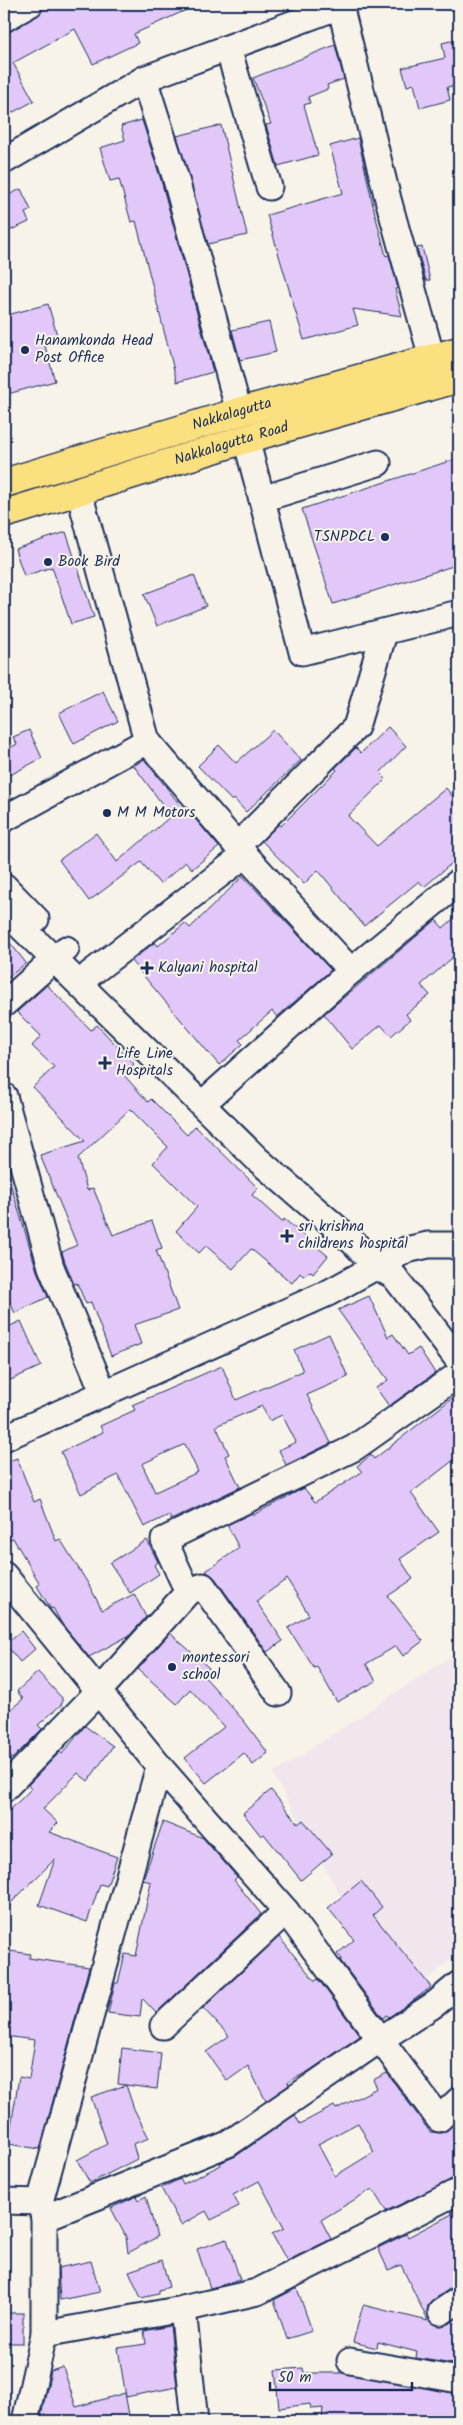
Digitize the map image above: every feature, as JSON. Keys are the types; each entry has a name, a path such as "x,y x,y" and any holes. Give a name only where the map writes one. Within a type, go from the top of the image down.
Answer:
{"main road":[{"name":"Nakkalagutta","path":"4,483 239,412 459,351"},
{"name":"Nakkalagutta Road","path":"4,514 246,439 459,378"}],"street":[{"path":"4,19 30,4"},
{"path":"4,161 144,79 343,5 388,199 432,358"},
{"path":"228,48 269,187"},
{"path":"144,79 175,176 239,412"},
{"path":"246,439 302,652 459,613"},
{"path":"262,499 378,463"},
{"path":"79,492 147,741 241,851 351,971"},
{"path":"90,974 241,851 356,727 384,633"},
{"path":"4,819 147,741"},
{"path":"211,1096 351,971 459,882"},
{"path":"4,886 60,955 257,1159 353,1242 387,1267"},
{"path":"4,910 60,955 90,974 211,1096 344,1215 387,1267 459,1361"},
{"path":"4,1004 60,955"},
{"path":"4,1096 51,1267 104,1394"},
{"path":"4,1438 387,1267 418,1247 457,1245"},
{"path":"188,1592 164,1540 354,1448 459,1374"},
{"path":"4,1575 159,1766 286,1911 438,2118 459,2100"},
{"path":"7,1777 99,1691 188,1592 203,1586 278,1693"},
{"path":"25,2421 44,2334 42,2210 159,1766"},
{"path":"163,2026 286,1911"},
{"path":"4,2201 42,2210 228,2144 435,2004 459,1984"},
{"path":"44,2334 183,2309 257,2292 459,2192"},
{"path":"183,2309 194,2421"},
{"path":"350,2361 459,2380"}],"shaded area":[{"path":"459,1651 459,1952 400,2004 273,1774"}],"building":[{"path":"50,4 199,4 134,34 138,43 93,64 75,29 13,63 34,101 4,117 4,33 37,16 44,7"},
{"path":"459,39 459,91 453,92 452,86 447,87 450,100 420,108 414,84 407,86 402,68 445,58 442,43"},
{"path":"335,45 344,79 327,85 328,89 308,97 310,103 304,105 318,155 278,166 266,125 271,124 253,78"},
{"path":"142,120 161,180 213,372 177,382 136,221 131,222 119,179 110,181 100,148 125,140 121,126"},
{"path":"221,125 247,235 208,244 177,136"},
{"path":"358,138 386,256 389,255 398,288 395,289 402,316 353,309 358,325 304,340 267,215 343,193 330,146"},
{"path":"21,189 31,210 25,213 29,222 9,231 4,218 4,197"},
{"path":"422,247 430,280 426,281 417,248"},
{"path":"48,304 59,342 45,346 55,381 4,395 4,316"},
{"path":"269,322 276,352 240,360 232,330"},
{"name":"TSNPDCL","path":"459,458 459,564 333,604 302,509"},
{"path":"66,532 94,617 71,624 52,567 24,576 15,549"},
{"path":"194,575 206,606 157,626 144,594"},
{"path":"103,691 118,721 74,744 59,713"},
{"path":"388,727 406,746 380,773 386,779 348,816 377,846 446,788 459,804 459,857 424,887 419,881 364,926 318,870 304,884 262,841 279,824 281,826 337,770 335,768 356,748 361,753"},
{"path":"29,730 42,758 10,775 4,761 4,751 17,744 13,737"},
{"path":"273,730 301,760 246,812 234,799 232,801 198,766 219,745 236,763"},
{"path":"144,759 188,815 190,813 219,847 192,869 186,862 160,884 141,862 89,901 59,860 96,833 117,862 171,816 134,766"},
{"path":"243,876 331,970 277,1017 272,1011 239,1040 243,1044 219,1065 131,961 155,942 158,946 185,923 190,928"},
{"path":"459,914 459,952 421,985 430,995 406,1014 410,1020 391,1036 381,1025 352,1049 324,1014 436,920 443,928"},
{"path":"4,935 26,963 4,981"},
{"path":"47,985 91,1030 97,1025 134,1064 123,1074 148,1102 151,1099 187,1135 195,1126 258,1188 252,1195 282,1222 284,1219 328,1256 313,1274 310,1271 303,1276 300,1273 292,1283 251,1249 233,1269 206,1246 199,1253 176,1231 197,1207 153,1163 168,1147 130,1109 78,1158 87,1190 93,1188 113,1235 152,1221 162,1248 156,1250 178,1310 134,1325 141,1344 111,1356 91,1302 86,1304 77,1283 74,1284 65,1262 62,1252 77,1245 40,1155 85,1141 33,1087 54,1067 32,1046 41,1036 17,1012"},
{"path":"4,1172 7,1172 37,1271 48,1297 15,1313 4,1290"},
{"path":"369,1296 388,1337 393,1334 408,1355 419,1348 435,1373 389,1406 376,1388 388,1380 338,1310"},
{"path":"21,1321 41,1366 4,1383 4,1329"},
{"path":"329,1334 348,1377 307,1395 331,1443 286,1465 279,1450 296,1442 282,1415 269,1421 262,1406 216,1426 229,1454 225,1456 240,1487 171,1520 169,1515 144,1527 118,1475 81,1494 61,1452 103,1432 100,1426 135,1410 132,1405 222,1366 236,1400 303,1371 294,1350","holes":["185,1444 198,1472 155,1492 142,1464"]},
{"path":"459,1393 459,1456 411,1493 439,1532 400,1559 413,1579 388,1596 423,1641 403,1656 396,1646 366,1664 376,1681 337,1702 317,1667 314,1668 288,1628 309,1615 287,1579 256,1601 283,1641 267,1652 215,1578 206,1571 239,1548 227,1525 252,1513 253,1515 304,1488 315,1502 362,1472 357,1466 371,1455 374,1459"},
{"path":"17,1458 34,1502 40,1499 56,1541 60,1539 89,1585 102,1610 134,1594 146,1617 130,1635 89,1657 62,1624 53,1608 51,1609 37,1586 40,1584 13,1538 4,1541 4,1463"},
{"path":"147,1540 158,1562 154,1565 159,1574 130,1593 110,1563"},
{"path":"21,1631 35,1649 20,1662 5,1644"},
{"path":"170,1633 209,1668 203,1675 244,1721 268,1753 253,1765 244,1753 206,1783 185,1758 224,1727 190,1689 177,1704 138,1669"},
{"path":"38,1672 62,1698 62,1704 38,1725 42,1729 12,1759 4,1749 4,1715 23,1699 17,1691"},
{"path":"85,1726 113,1746 88,1781 78,1773 43,1809 58,1823 49,1832 117,1857 107,1886 100,1884 87,1922 39,1905 55,1859 4,1910 4,1816 31,1789 28,1785 60,1752 62,1754"},
{"path":"271,1790 298,1824 303,1820 332,1854 301,1880 264,1834 261,1836 243,1813"},
{"path":"163,1822 203,1838 237,1877 234,1880 261,1914 156,2013 142,1998 140,2017 108,2013 115,1983 118,1983 125,1954 136,1956 151,1882 143,1880"},
{"path":"361,1881 382,1907 373,1915 431,1987 389,2017 387,2015 383,2018 337,1954 354,1940 328,1908"},
{"path":"279,1937 315,1981 318,1979 360,2036 309,2071 288,2082 289,2085 266,2101 248,2066 227,2081 206,2052 229,2036 203,2008"},
{"path":"4,1950 30,1954 29,1958 89,1967 40,2149 8,2144 19,2077 29,2079 35,2040 4,2036"},
{"path":"122,2048 161,2053 157,2089 118,2084"},
{"path":"387,2073 430,2132 442,2133 459,2120 459,2177 386,2211 372,2189 321,2220 331,2239 287,2261 272,2234 284,2228 259,2181 233,2195 239,2206 211,2220 206,2211 181,2225 161,2188 180,2179 183,2184 221,2165 220,2163 236,2156 295,2115 300,2124 334,2106 336,2109 377,2088 373,2080","holes":["358,2123 374,2152 335,2176 318,2144"]},
{"path":"126,2085 134,2109 149,2138 133,2144 137,2159 90,2183 77,2160 107,2144 91,2097"},
{"path":"137,2196 139,2200 146,2196 157,2237 128,2253 126,2237 111,2208"},
{"path":"459,2207 459,2286 451,2288 433,2300 428,2305 427,2312 429,2320 441,2326 459,2317 459,2365 416,2358 417,2352 378,2342 377,2348 353,2342 363,2305 428,2321 401,2265 388,2270 378,2248 406,2234 408,2237 452,2214 451,2211"},
{"path":"227,2239 240,2280 210,2288 197,2249"},
{"path":"162,2260 169,2287 159,2290 159,2294 141,2298 129,2271"},
{"path":"91,2261 100,2292 60,2300 58,2268"},
{"path":"297,2288 312,2331 287,2339 274,2300"},
{"path":"4,2313 23,2313 23,2343 4,2343"},
{"path":"170,2326 177,2387 126,2397 118,2348 146,2344 144,2331"},
{"path":"63,2367 76,2407 125,2393 130,2421 40,2421 51,2371"},
{"path":"303,2368 304,2373 343,2373 459,2394 459,2421 322,2421 323,2408 311,2409 310,2404 279,2408 275,2370"}],"place":[{"name":"Hanamkonda Head Post Office","path":"25,350"},
{"name":"TSNPDCL","path":"385,537"},
{"name":"Book Bird","path":"48,562"},
{"name":"M M Motors","path":"107,813"},
{"name":"Kalyani hospital","path":"147,968"},
{"name":"Life Line Hospitals","path":"105,1063"},
{"name":"sri krishna childrens hospital","path":"287,1236"},
{"name":"montessori school","path":"172,1667"}]}
